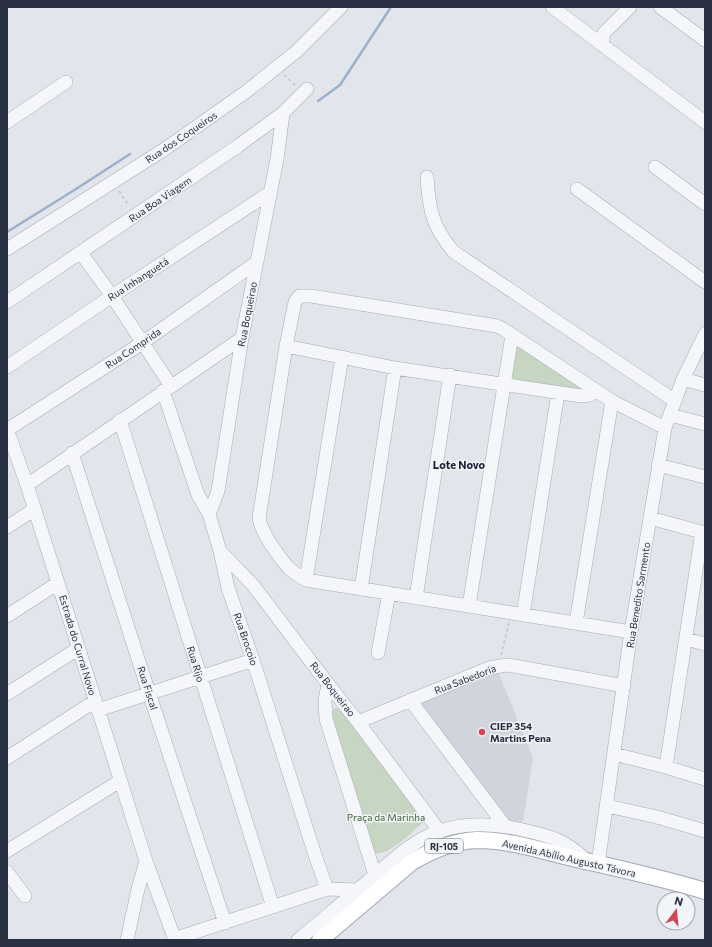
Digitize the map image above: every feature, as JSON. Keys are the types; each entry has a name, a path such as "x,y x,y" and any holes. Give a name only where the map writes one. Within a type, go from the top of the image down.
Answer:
{"main road":[{"name":"Avenida Abílio Augusto Távora","path":"320,940 412,862 426,853 442,846 458,842 477,840 508,843 592,862 705,892"}],"street":[{"name":"Rua dos Coqueiros","path":"7,249 165,149 247,91 278,68 341,7"},
{"path":"552,7 704,119"},
{"path":"603,46 604,33 630,7"},
{"path":"660,7 705,40"},
{"path":"7,122 66,82"},
{"name":"Rua Boa Viagem","path":"7,302 238,146 283,113 305,91"},
{"name":"Rua Boqueirao","path":"209,514 218,490 242,338 271,192 283,113"},
{"path":"655,167 705,204"},
{"path":"427,177 429,203 435,223 443,240 454,252 675,401"},
{"path":"577,189 705,282"},
{"name":"Rua Inhanguetá","path":"7,367 271,192"},
{"name":"Rua Brocoio","path":"81,253 112,296 142,343 167,388 198,495 209,514 220,551 228,588 253,660 327,889"},
{"name":"Rua Comprida","path":"7,430 142,343 257,262"},
{"path":"631,632 306,580 288,567 264,535 259,518 286,346 295,302 299,296 304,295 489,324 503,329 612,401 665,428"},
{"name":"Rua Benedito Sarmento","path":"592,862 607,806 631,632 665,428 684,379 705,334"},
{"path":"469,606 503,384 512,335"},
{"path":"27,484 242,338"},
{"path":"286,346 395,368 558,393 581,396 590,395 596,391"},
{"path":"306,580 342,357"},
{"path":"361,589 395,368"},
{"path":"416,598 450,376"},
{"path":"684,379 705,385"},
{"path":"517,614 558,393"},
{"path":"576,623 612,401"},
{"path":"670,415 705,424"},
{"name":"Rua Rijo","path":"120,420 273,907"},
{"name":"Estrada do Curral Novo","path":"7,430 10,447 27,484 146,861 175,940"},
{"name":"Rua Fiscal","path":"72,453 225,923"},
{"path":"658,465 705,477"},
{"path":"7,527 34,509"},
{"path":"650,518 704,532 699,592 686,639 666,767"},
{"name":"Rua Boqueirao","path":"220,551 252,584 440,832"},
{"path":"7,616 58,583"},
{"path":"378,653 389,593"},
{"path":"686,639 705,644"},
{"path":"7,694 79,648"},
{"path":"7,758 96,705 149,693 253,660"},
{"name":"Rua Sabedoria","path":"358,722 488,668 498,666 514,666 624,686"},
{"path":"328,684 325,701 326,719 375,875"},
{"path":"410,700 504,826"},
{"path":"614,754 666,767 705,780"},
{"path":"7,851 120,781"},
{"path":"607,806 657,817 705,831"},
{"path":"298,940 413,845 440,832 472,825 488,824 504,826 533,832 565,843 592,862"},
{"path":"127,940 138,889 146,861"},
{"path":"7,872 25,896"},
{"path":"175,940 327,889 357,890"}],"path":[{"path":"278,68 290,81 305,91"},
{"path":"114,182 136,216"},
{"path":"498,666 517,614"}],"shaded area":[{"name":"CIEP 354 Martins Pena","path":"498,671 533,758 523,822 508,820 422,706 423,700 465,683 476,682"}],"green space":[{"path":"515,344 580,388 578,390 512,381 509,374"},
{"name":"Praça da Marinha","path":"335,708 344,709 424,822 395,846 382,853 375,854 366,845 329,716"}],"waterway":[{"path":"318,101 340,85 391,7"},
{"path":"7,232 130,154"}],"place":[{"name":"CIEP 354 Martins Pena","path":"482,732"}],"district":[{"name":"Lote Novo","path":"459,464"}]}
